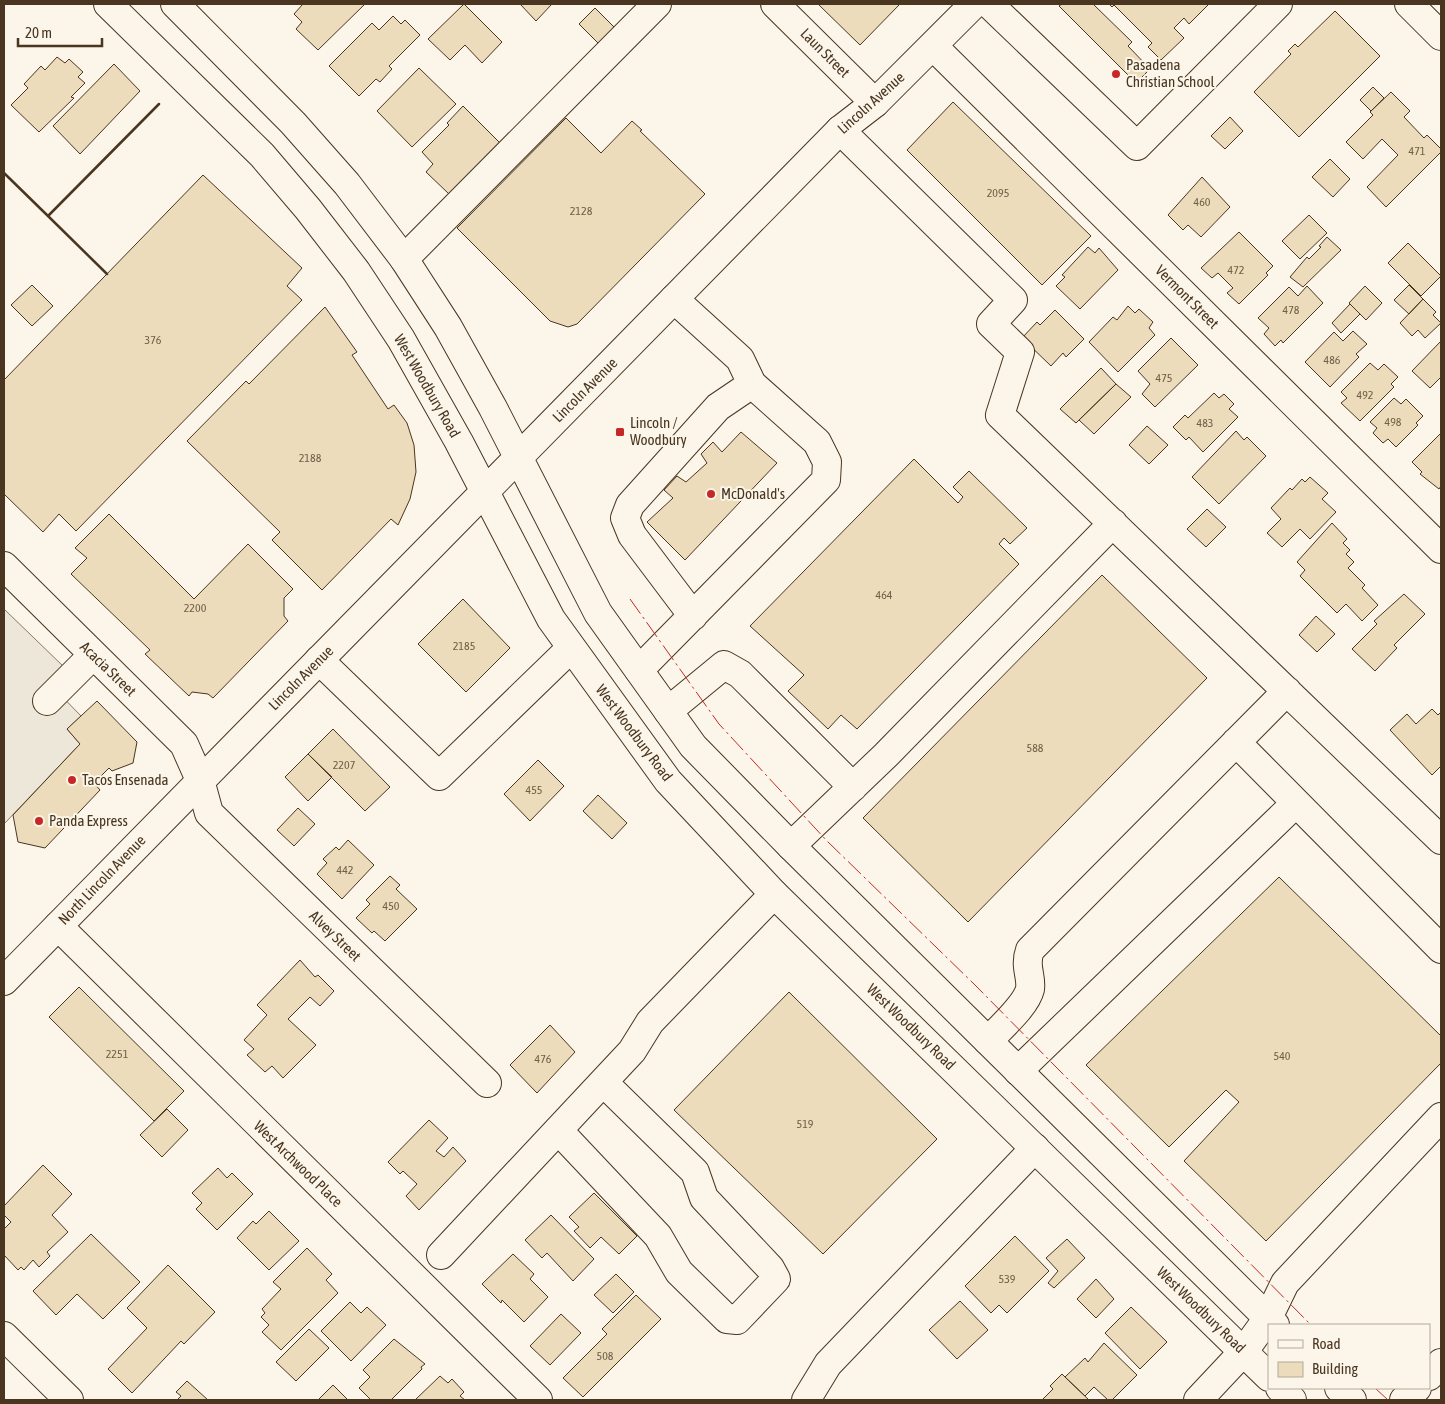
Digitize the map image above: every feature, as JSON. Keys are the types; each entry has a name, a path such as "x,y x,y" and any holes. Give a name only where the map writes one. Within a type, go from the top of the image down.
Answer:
{"main road":[{"name":"West Woodbury Road","path":"108,4 262,156 344,256 401,339 459,442 484,493 552,619 668,781 774,894 1268,1375"},
{"path":"175,4 293,123 347,184 404,259 448,327 493,408 589,596 693,746 791,846 1271,1322 1285,1283 1441,1117"},
{"path":"404,259 657,4"},
{"name":"Laun Street","path":"774,4 875,103"},
{"name":"Lincoln Avenue","path":"200,780 840,130 875,103 974,4"},
{"path":"990,4 1137,146 1278,4"},
{"path":"1408,4 1441,36"},
{"name":"Vermont Street","path":"933,46 1441,548"},
{"path":"840,130 1013,300 990,324 1020,352 1000,415 1441,840"},
{"path":"639,670 826,480 826,462 817,442 752,384 740,359 674,299"},
{"path":"693,616 632,535 625,518 630,505 718,406 752,384"},
{"path":"791,846 853,787 1112,523"},
{"name":"Acacia Street","path":"4,566 184,744 200,780"},
{"path":"319,660 439,776 571,648"},
{"path":"47,701 93,654"},
{"path":"668,711 724,665 740,674 853,787"},
{"path":"988,1041 1018,1009 1030,989 1026,962 1030,950 1286,691"},
{"path":"1236,742 1441,949"},
{"name":"North Lincoln Avenue","path":"4,981 200,780"},
{"name":"Alvey Street","path":"200,780 209,813 487,1083"},
{"path":"1018,1071 1296,803"},
{"path":"441,1255 632,1051 650,1022 774,894"},
{"name":"West Archwood Place","path":"58,926 538,1400"},
{"path":"558,1130 658,1236 679,1272 727,1320 737,1320 776,1279 770,1268 704,1198 695,1172 603,1082"},
{"path":"806,1400 828,1364 1035,1148"},
{"path":"1198,1400 1268,1325"},
{"path":"4,1336 70,1400"},
{"path":"1430,1375 1441,1363"},
{"path":"1281,1389 1292,1400"},
{"path":"1340,1389 1352,1400"},
{"path":"1404,1400 1416,1389"}],"shaded area":[{"path":"4,609 64,667 49,683 81,716 67,729 80,744 4,824"}],"building":[{"path":"303,4 365,4 318,50 296,29 302,22 294,14"},
{"path":"464,4 502,42 482,63 465,45 450,60 428,39"},
{"path":"520,4 552,4 536,21"},
{"path":"818,4 900,4 860,45"},
{"path":"1062,4 1093,4 1132,42 1128,46 1150,69 1136,83 1059,6"},
{"path":"1109,4 1209,4 1189,24 1184,18 1174,28 1184,38 1161,60 1148,47 1152,43 1114,5 1112,7"},
{"path":"595,8 614,27 598,43 579,24"},
{"path":"1335,11 1380,56 1299,137 1254,92 1291,54 1288,51 1295,44 1298,47"},
{"path":"393,16 401,24 405,20 420,35 389,66 392,69 380,82 376,79 359,96 329,66 372,23 379,30"},
{"path":"57,57 65,63 69,59 83,72 78,77 85,83 71,97 74,98 39,132 11,105 28,88 24,84 41,66 45,70"},
{"path":"114,64 140,91 80,154 53,126"},
{"path":"419,68 456,104 412,147 377,111"},
{"path":"1373,87 1384,98 1371,111 1360,100"},
{"path":"1391,92 1410,111 1404,117 1424,138 1427,135 1441,149 1441,152 1386,207 1367,187 1398,155 1382,139 1363,159 1346,142 1373,115 1370,112"},
{"path":"953,102 1091,236 1042,285 907,150"},
{"path":"463,106 500,143 449,194 426,172 433,164 422,152 449,125 447,123"},
{"path":"1230,117 1243,131 1225,149 1211,136"},
{"path":"566,118 601,153 632,121 705,194 577,324 568,327 550,321 457,228"},
{"path":"1330,159 1350,179 1333,197 1312,177"},
{"path":"203,175 302,268 287,286 302,300 76,531 59,514 43,532 4,494 4,380"},
{"path":"1202,177 1230,207 1201,237 1188,225 1183,230 1168,215"},
{"path":"1309,215 1327,233 1300,259 1282,241"},
{"path":"1239,232 1273,266 1266,273 1268,275 1239,304 1227,293 1233,288 1218,273 1212,278 1201,268"},
{"path":"1327,237 1341,250 1303,287 1290,277 1307,257 1309,259 1321,247 1319,246"},
{"path":"1408,243 1441,276 1421,296 1388,263"},
{"path":"1088,247 1095,253 1099,248 1118,270 1080,309 1056,286 1065,277 1062,275"},
{"path":"32,285 53,306 32,326 11,305"},
{"path":"1409,285 1423,299 1409,314 1394,300"},
{"path":"1307,286 1323,303 1283,343 1281,340 1275,346 1264,334 1269,328 1258,318 1289,287 1298,296"},
{"path":"1365,286 1382,303 1366,320 1349,303"},
{"path":"1423,299 1436,312 1433,315 1441,323 1425,338 1418,330 1412,336 1400,323"},
{"path":"1350,304 1360,314 1341,333 1332,323"},
{"path":"1128,306 1135,313 1139,309 1153,322 1149,328 1155,335 1118,372 1089,342 1113,317 1117,320"},
{"path":"325,307 357,352 352,355 388,409 394,405 407,423 414,445 416,472 410,499 398,525 391,519 322,590 272,540 280,532 187,441 246,381 249,384"},
{"path":"1055,310 1084,339 1066,357 1063,353 1051,366 1022,338 1037,322 1040,325"},
{"path":"1353,331 1367,344 1356,354 1359,357 1330,387 1305,362 1334,332 1343,341"},
{"path":"1171,338 1198,365 1155,407 1142,394 1150,384 1138,371"},
{"path":"1441,341 1441,379 1430,388 1412,371"},
{"path":"1370,363 1378,370 1384,364 1398,377 1391,384 1394,387 1360,421 1341,403 1347,398 1341,392"},
{"path":"1101,368 1116,384 1076,423 1060,409"},
{"path":"1116,384 1131,397 1094,434 1079,420"},
{"path":"1214,393 1219,398 1224,394 1234,404 1229,409 1238,417 1203,452 1189,437 1186,440 1173,427 1185,415 1188,418"},
{"path":"1394,398 1401,404 1406,399 1423,416 1416,423 1418,425 1396,447 1388,439 1383,443 1373,433 1377,428 1370,422"},
{"path":"1147,426 1168,445 1149,464 1129,445"},
{"path":"1236,431 1244,440 1247,437 1266,456 1219,504 1192,477"},
{"path":"741,432 777,463 685,560 647,522 673,498 664,490 677,476 686,482 707,463 701,454 713,442 722,452"},
{"path":"1441,433 1441,486 1439,489 1420,474 1422,472 1412,462"},
{"path":"914,459 958,503 963,497 953,487 969,471 1027,528 1010,544 1004,538 999,544 1019,564 857,729 841,715 828,729 788,691 804,675 750,626"},
{"path":"1310,477 1328,493 1322,499 1336,512 1310,539 1300,529 1282,547 1267,533 1281,519 1271,508 1290,488 1292,490 1302,479 1305,482"},
{"path":"1207,509 1226,527 1206,547 1187,529"},
{"path":"109,514 194,599 248,544 293,589 284,598 284,616 288,621 213,698 208,694 192,692 189,696 145,654 150,650 71,574 87,558 75,548"},
{"path":"1332,523 1347,539 1343,543 1350,550 1346,554 1354,562 1348,568 1365,585 1362,588 1378,605 1362,621 1346,604 1337,613 1300,576 1305,570 1297,562"},
{"path":"1102,575 1207,678 968,922 863,818"},
{"path":"1404,594 1425,614 1394,645 1397,648 1375,671 1352,649 1377,624 1374,621"},
{"path":"463,599 510,648 466,692 418,644"},
{"path":"1316,616 1335,634 1317,652 1299,635"},
{"path":"97,701 137,742 133,763 112,771 109,768 94,783 100,790 45,848 18,842 13,815 80,744 67,729"},
{"path":"1432,709 1438,715 1441,712 1441,766 1432,775 1390,730 1407,714 1416,724"},
{"path":"333,729 390,787 365,811 308,754"},
{"path":"308,754 332,777 308,801 285,777"},
{"path":"538,760 564,786 530,821 504,794"},
{"path":"598,795 627,823 612,839 583,811"},
{"path":"298,808 315,824 294,846 277,830"},
{"path":"348,840 374,865 342,899 317,874 327,863 323,859 336,847 339,850"},
{"path":"390,876 400,885 396,889 417,909 385,941 374,931 372,933 356,918 370,904 366,900"},
{"path":"1279,877 1441,1036 1441,1063 1266,1241 1184,1161 1239,1102 1226,1090 1169,1147 1086,1065"},
{"path":"300,960 315,977 318,975 334,991 320,1006 310,997 288,1019 316,1045 283,1078 272,1066 265,1072 247,1055 254,1049 244,1040 267,1015 257,1005"},
{"path":"79,987 184,1091 154,1121 49,1017"},
{"path":"789,992 937,1139 823,1254 674,1110"},
{"path":"550,1025 575,1052 537,1093 510,1065"},
{"path":"167,1109 188,1130 162,1157 140,1135"},
{"path":"429,1120 448,1138 436,1151 444,1157 453,1147 466,1161 419,1210 406,1196 417,1184 403,1171 400,1174 388,1162"},
{"path":"43,1165 72,1194 52,1215 68,1232 47,1252 50,1256 39,1267 33,1260 24,1270 21,1267 18,1270 4,1255 4,1229 11,1222 4,1215 4,1206"},
{"path":"218,1168 227,1178 232,1173 253,1194 217,1230 196,1209 202,1203 192,1193"},
{"path":"594,1193 637,1236 619,1254 601,1237 590,1248 574,1231 579,1227 569,1217"},
{"path":"269,1211 299,1241 269,1270 237,1238 253,1221 256,1224"},
{"path":"551,1215 594,1259 573,1281 547,1253 542,1258 525,1240"},
{"path":"91,1234 140,1282 103,1319 77,1294 56,1315 33,1291"},
{"path":"1015,1236 1049,1271 1007,1313 999,1305 991,1313 965,1286"},
{"path":"1067,1239 1085,1258 1054,1288 1048,1283 1058,1271 1046,1258"},
{"path":"307,1248 332,1274 326,1280 338,1293 281,1350 262,1332 269,1325 261,1317 265,1313 262,1309 281,1289 273,1282"},
{"path":"513,1254 534,1274 530,1279 548,1297 524,1322 502,1300 501,1303 482,1284"},
{"path":"168,1265 215,1312 184,1344 181,1341 132,1393 108,1369 147,1328 127,1308"},
{"path":"616,1274 634,1292 613,1313 594,1295"},
{"path":"1096,1279 1114,1299 1096,1318 1077,1299"},
{"path":"636,1295 661,1319 583,1397 563,1378 607,1334 602,1329"},
{"path":"960,1301 988,1330 957,1359 929,1330"},
{"path":"350,1302 361,1313 367,1307 386,1325 351,1361 321,1331"},
{"path":"1131,1307 1167,1342 1140,1369 1105,1333"},
{"path":"561,1314 581,1333 550,1365 530,1346"},
{"path":"309,1329 329,1348 296,1381 276,1362"},
{"path":"394,1339 425,1364 391,1400 371,1400 359,1388 370,1377 363,1370"},
{"path":"1104,1343 1137,1375 1112,1400 1108,1400 1094,1387 1085,1396 1065,1377 1085,1358 1088,1362"},
{"path":"1062,1374 1089,1400 1042,1400 1053,1389 1050,1386"},
{"path":"440,1376 448,1383 452,1379 464,1392 460,1396 465,1400 415,1400"},
{"path":"187,1381 208,1400 177,1400 181,1396 176,1392"},
{"path":"333,1385 348,1400 318,1400"}],"wall":[{"path":"107,274 48,216 159,104"},
{"path":"4,173 48,216"}],"power":[{"path":"630,599 719,724 827,841 975,985 1310,1324"},
{"path":"1376,1389 1388,1400"}],"place":[{"name":"Pasadena Christian School","path":"1116,74"},
{"name":"Lincoln / Woodbury","path":"620,432"},
{"name":"McDonald's","path":"711,494"},
{"name":"Tacos Ensenada","path":"72,780"},
{"name":"Panda Express","path":"39,821"}]}
